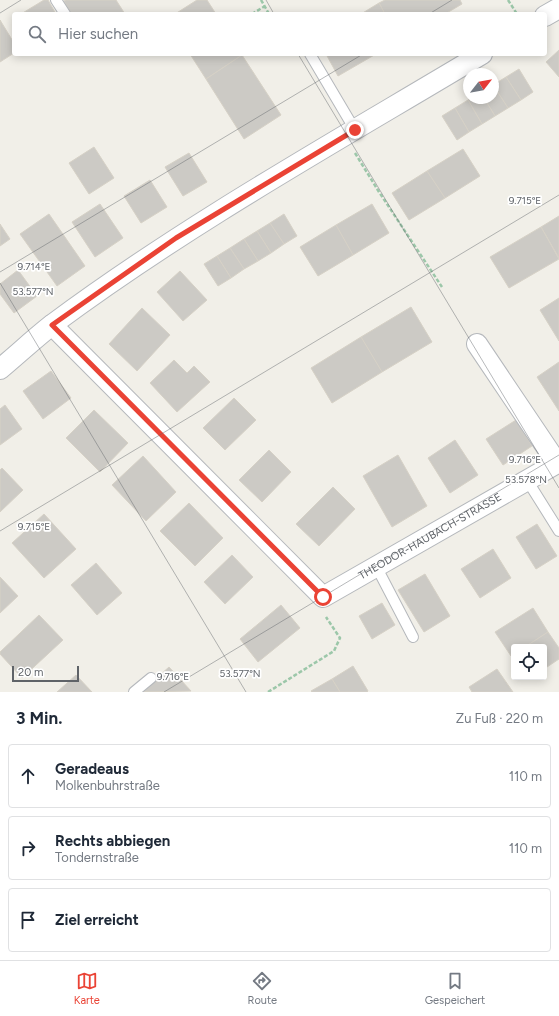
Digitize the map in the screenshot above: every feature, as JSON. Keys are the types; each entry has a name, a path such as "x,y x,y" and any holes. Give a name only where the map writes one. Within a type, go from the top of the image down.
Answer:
{"street":[{"path":"547,15 559,8"},
{"path":"0,369 52,325 176,238 479,56"},
{"path":"52,325 323,597"},
{"name":"THEODOR-HAUBACH-STRASSE","path":"323,597 558,462 477,344"}],"lane":[{"path":"56,0 63,12"},
{"path":"311,56 350,133"},
{"path":"527,480 559,531"},
{"path":"376,566 413,637"},
{"path":"134,692 151,678"}],"path":[{"path":"261,0 268,12"},
{"path":"508,0 516,12"},
{"path":"255,12 265,6"},
{"path":"350,133 379,192 442,287"},
{"path":"268,692 334,650 340,638 324,613 323,597"}],"building":[{"path":"44,0 48,0 55,12 24,12"},
{"path":"116,0 124,12 70,12 64,1"},
{"path":"197,0 207,0 215,12 178,12"},
{"path":"385,0 460,0 462,4 448,12 384,12 379,3"},
{"path":"379,3 384,12 364,12"},
{"path":"0,20 12,40 12,54 0,62"},
{"path":"559,50 559,77 546,62"},
{"path":"191,56 240,56 206,79"},
{"path":"243,56 281,115 244,139 206,79"},
{"path":"327,56 373,56 338,76"},
{"path":"519,69 533,92 521,100 506,77"},
{"path":"506,77 521,100 508,108 499,94 499,81"},
{"path":"499,94 508,108 495,116 488,104 499,104"},
{"path":"463,103 470,104 482,124 469,132 455,108"},
{"path":"470,104 488,104 495,116 482,124"},
{"path":"455,108 469,132 457,140 442,116"},
{"path":"94,147 114,178 89,194 69,163"},
{"path":"463,149 480,176 445,198 427,171"},
{"path":"189,153 207,182 183,196 165,167"},
{"path":"427,171 445,198 409,220 392,193"},
{"path":"150,180 167,207 141,223 124,196"},
{"path":"100,204 123,238 95,257 72,222"},
{"path":"372,204 389,233 353,255 336,225"},
{"path":"49,214 85,266 57,286 20,234"},
{"path":"284,214 297,236 284,244 270,223"},
{"path":"559,216 559,258 541,227"},
{"path":"270,223 284,244 271,253 257,231"},
{"path":"0,224 10,239 0,246"},
{"path":"336,225 353,255 318,276 300,247"},
{"path":"541,227 559,259 509,288 490,257"},
{"path":"257,231 271,253 258,261 244,239"},
{"path":"244,239 258,261 244,269 230,248"},
{"path":"230,248 244,269 231,278 217,256"},
{"path":"217,256 231,278 218,286 204,264"},
{"path":"18,270 37,296 14,313 0,294 0,284"},
{"path":"180,271 207,300 183,321 157,292"},
{"path":"559,298 559,341 540,310"},
{"path":"411,307 432,342 382,372 361,337"},
{"path":"142,308 170,335 137,371 109,344"},
{"path":"361,337 382,372 332,403 311,368"},
{"path":"174,360 187,373 194,366 210,382 177,412 150,383"},
{"path":"559,362 559,411 537,377"},
{"path":"51,371 71,398 43,419 23,391"},
{"path":"234,398 256,420 225,450 203,428"},
{"path":"5,405 22,429 0,445 0,409"},
{"path":"94,410 128,443 100,472 66,438"},
{"path":"516,420 532,446 503,465 486,439"},
{"path":"455,440 478,475 450,493 428,458"},
{"path":"269,450 291,472 262,502 239,480"},
{"path":"398,455 427,506 392,527 363,476"},
{"path":"143,456 176,492 146,521 112,485"},
{"path":"2,468 23,490 0,512 0,470"},
{"path":"333,487 355,509 319,546 296,524"},
{"path":"189,503 223,538 195,566 160,531"},
{"path":"44,514 76,549 44,578 12,543"},
{"path":"537,524 557,556 536,569 516,537"},
{"path":"493,549 511,578 480,598 461,569"},
{"path":"232,555 253,577 225,604 204,582"},
{"path":"96,563 122,593 97,615 71,585"},
{"path":"425,574 450,616 424,632 398,590"},
{"path":"0,577 18,596 0,613"},
{"path":"382,603 395,625 372,639 359,616"},
{"path":"281,605 300,628 258,662 240,639"},
{"path":"533,608 548,632 530,644 511,644 511,656 495,632"},
{"path":"39,615 63,640 22,678 0,654 0,652"},
{"path":"548,632 559,648 559,659 547,667 547,644 530,644"},
{"path":"353,666 368,691 367,692 340,692 332,679"},
{"path":"169,667 191,691 141,692"},
{"path":"497,669 513,692 472,692 469,687"},
{"path":"76,675 92,692 57,692"},
{"path":"332,679 340,692 311,691"}],"route":[{"path":"323,597 52,325 176,238 355,130"}]}
